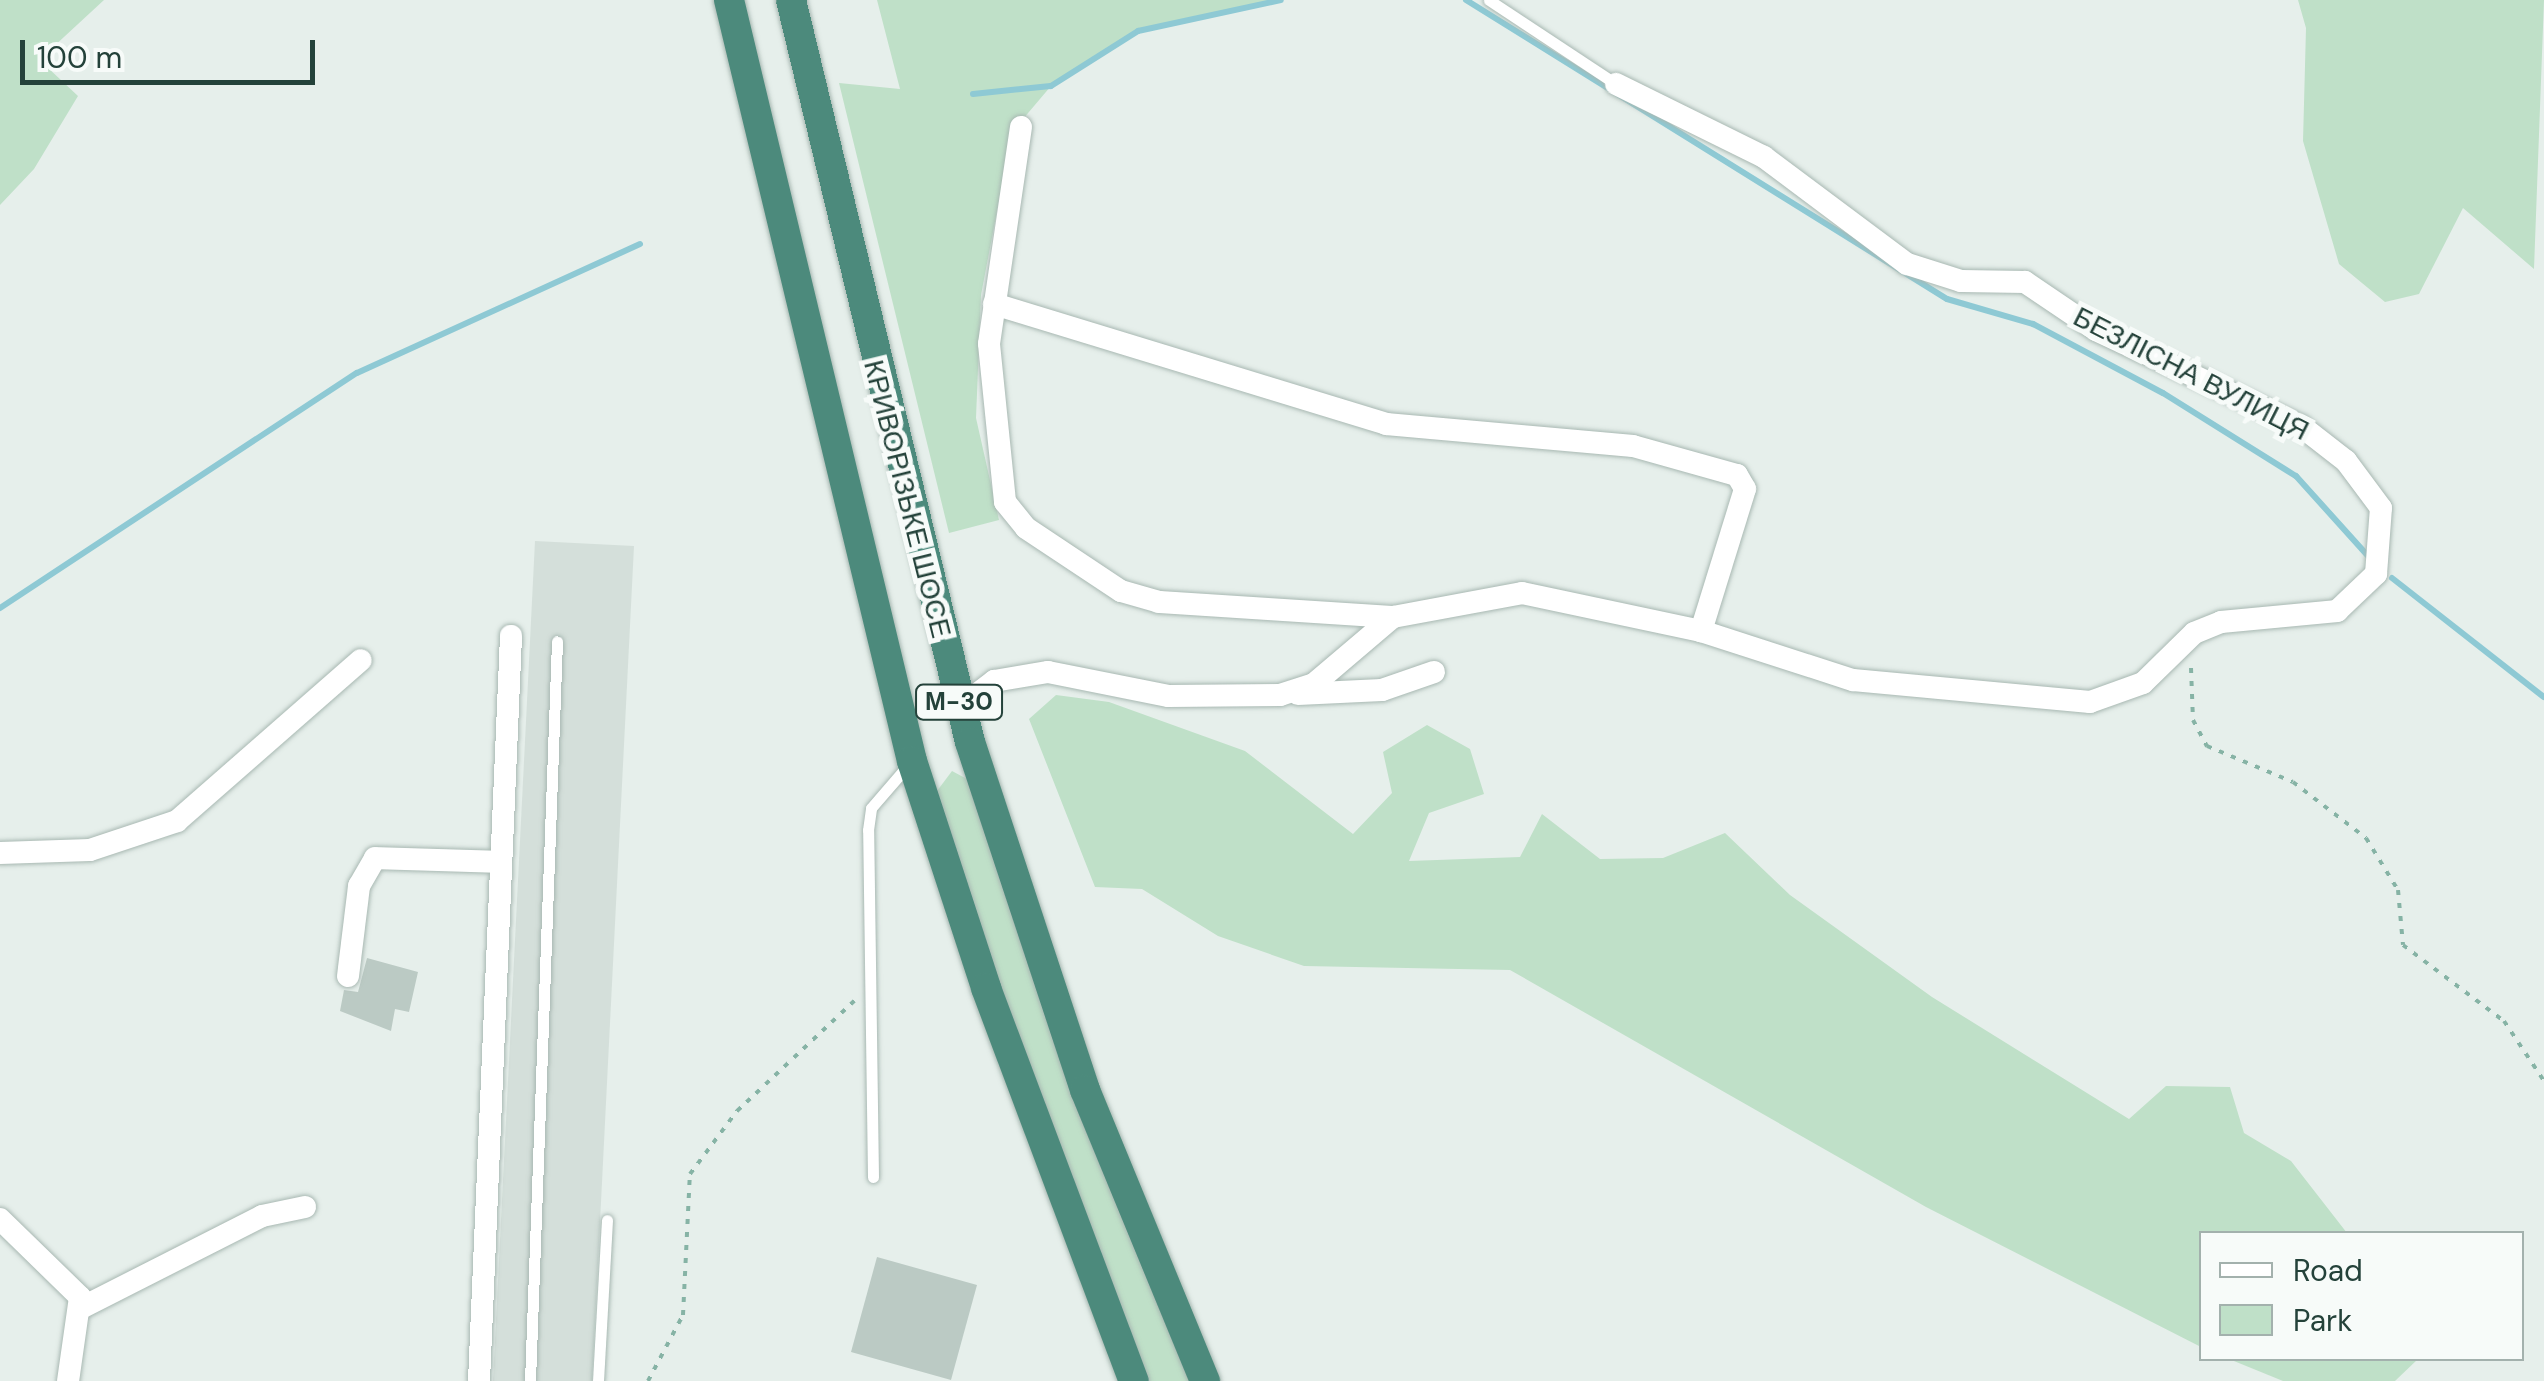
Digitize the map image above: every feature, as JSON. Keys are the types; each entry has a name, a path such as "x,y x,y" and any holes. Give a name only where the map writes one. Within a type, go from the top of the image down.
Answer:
{"highway":[{"name":"М-30","path":"729,0 912,761 986,988 1134,1381"},
{"name":"КРИВОРІЗЬКЕ ШОСЕ","path":"791,0 960,707 1085,1090 1206,1381"}],"street":[{"name":"БЕЗЛІСНА ВУЛИЦЯ","path":"1021,127 989,344 1005,502 1026,528 1121,591 1159,602 1393,617 1522,592 1701,631 1853,680 2090,702 2143,682 2194,633 2221,622 2308,618 2360,596 2384,555 2382,508 2346,461 2301,426 2096,330 2025,282 1961,281 1908,264 1764,157 1616,84"},
{"path":"994,304 1386,424 1633,446 1737,475 1745,489 1701,631"},
{"name":"БЕЗЛІСНА ВУЛИЦЯ","path":"960,707 994,681 1048,672 1168,696 1280,695 1314,684 1393,617"},
{"path":"479,1381 511,636"},
{"path":"0,853 90,850 176,821 361,660"},
{"path":"1280,695 1382,690 1434,672"},
{"path":"348,976 359,886 374,858 501,862"},
{"path":"83,1307 262,1216 304,1208"},
{"path":"0,1219 66,1278 83,1307 68,1381"}],"lane":[{"name":"БЕЗЛІСНА ВУЛИЦЯ","path":"1489,0 1616,84"},
{"path":"530,1381 557,641"},
{"path":"873,1177 875,962 870,808 912,761"},
{"path":"598,1381 606,1220"}],"path":[{"path":"2194,633 2193,720 2207,746 2293,782 2366,838 2398,890 2402,946 2504,1022 2544,1082"},
{"path":"648,1381 683,1315 690,1174 737,1111 864,990 875,962"}],"shaded area":[{"path":"535,541 634,546 592,1381 493,1381"}],"green space":[{"path":"0,0 104,0 51,49 46,66 78,96 34,169 0,205"},
{"path":"877,0 1281,0 1138,31 1051,86 1012,132 981,295 976,418 999,520 949,533 839,83 900,89"},
{"path":"2298,0 2544,0 2534,269 2463,208 2419,294 2385,302 2339,264 2303,141 2306,28"},
{"path":"1056,695 1109,702 1245,751 1353,834 1392,793 1383,752 1427,725 1470,749 1484,794 1429,813 1409,861 1520,857 1542,814 1600,859 1663,858 1725,833 1790,895 1932,997 2129,1119 2166,1086 2230,1087 2244,1133 2291,1161 2345,1231 2199,1231 2199,1346 1926,1207 1510,970 1304,966 1218,936 1142,889 1095,887 1029,719"},
{"path":"952,771 967,779 1027,962 1189,1381 1150,1381 991,977 934,795"},
{"path":"2234,1361 2416,1361 2395,1381 2283,1381"}],"building":[{"path":"367,958 418,972 409,1012 395,1009 391,1031 340,1011 344,990 358,992"},
{"path":"877,1257 977,1285 951,1380 851,1352"}],"waterway":[{"path":"973,94 1051,86 1138,31 1281,0"},
{"path":"1466,0 1947,299 2033,324 2163,393 2296,476 2368,556"},
{"path":"0,608 357,373 640,244"},
{"path":"2392,578 2544,697"}]}
